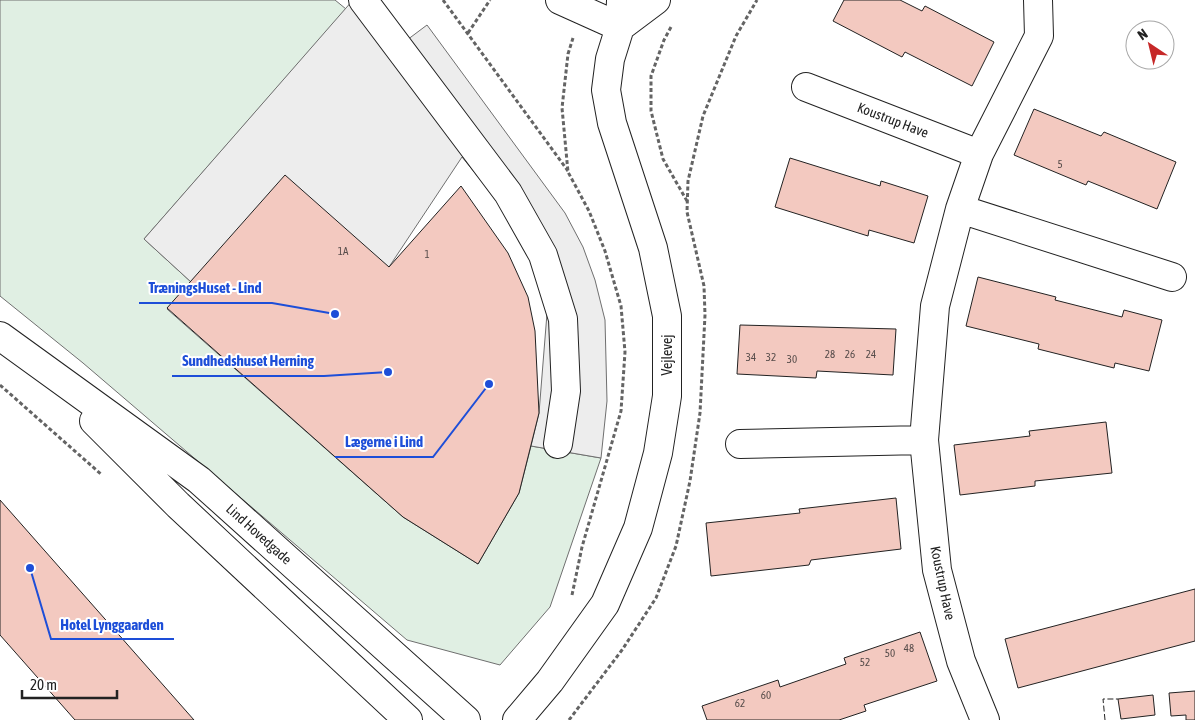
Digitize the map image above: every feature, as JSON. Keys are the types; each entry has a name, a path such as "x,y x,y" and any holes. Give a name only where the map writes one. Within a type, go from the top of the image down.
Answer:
{"street":[{"path":"363,0 508,193 544,255 564,319 566,391 558,444"},
{"path":"560,0 620,27 656,0"},
{"name":"Vejlevej","path":"517,720 550,681 605,604 638,528 658,453 667,396 667,316 653,248 612,122 606,90 610,59 620,27 621,0"},
{"name":"Koustrup Have","path":"985,720 961,661 937,570 924,440 935,306 960,209 979,154 1039,36 1038,0"},
{"name":"Koustrup Have","path":"806,87 979,154"},
{"path":"960,209 1172,277"},
{"name":"Lind Hovedgade","path":"0,336 199,480 466,720"},
{"name":"Lind Hovedgade","path":"38,365 178,505 408,720"},
{"path":"740,444 924,440"}],"path":[{"path":"442,0 568,172"},
{"path":"468,33 490,0"},
{"path":"673,25 664,40 651,76 651,111 663,159 687,201"}],"green space":[{"path":"0,0 335,0 346,9 144,239 191,282 167,309 403,517 478,564 519,493 531,446 601,458 550,607 500,665 407,640 83,363 0,296"}],"shaded area":[{"path":"353,0 407,40 427,25 565,213 583,247 595,280 605,320 607,401 601,458 531,446 539,413 548,301 539,276 497,200 462,157 389,267 191,282 144,239"}],"building":[{"path":"844,0 900,0 922,11 925,6 994,42 972,86 905,52 902,57 833,21"},
{"path":"1034,109 1101,136 1104,132 1176,162 1157,209 1088,181 1086,185 1014,155"},
{"path":"790,158 880,186 881,181 928,196 914,243 869,230 868,236 775,207"},
{"path":"285,175 389,267 461,186 508,253 528,297 535,331 539,413 519,493 478,564 403,517 167,308"},
{"path":"978,277 1056,297 1055,300 1122,317 1124,310 1162,320 1149,371 1115,363 1114,368 1038,349 1039,344 966,326"},
{"path":"740,325 896,329 893,375 817,371 816,378 737,374"},
{"path":"1106,422 1112,473 1035,481 1035,486 960,495 954,445 1030,436 1029,431"},
{"path":"896,498 901,549 811,560 809,565 711,576 706,523 800,513 799,509"},
{"path":"0,500 194,720 75,720 0,635"},
{"path":"1195,589 1195,641 1018,688 1005,639"},
{"path":"920,632 937,681 864,705 866,711 839,720 707,720 702,706 778,680 780,687 846,664 844,658"},
{"path":"1195,691 1195,720 1186,720 1186,715 1171,716 1169,693"},
{"path":"1153,695 1155,715 1121,719 1118,699"}],"fence":[{"path":"1105,720 1103,699 1118,699"}],"place":[{"name":"TræningsHuset - Lind","path":"335,314"},
{"name":"Sundhedshuset Herning","path":"388,372"},
{"name":"Lægerne i Lind","path":"489,384"},
{"name":"Hotel Lynggaarden","path":"30,568"}]}
